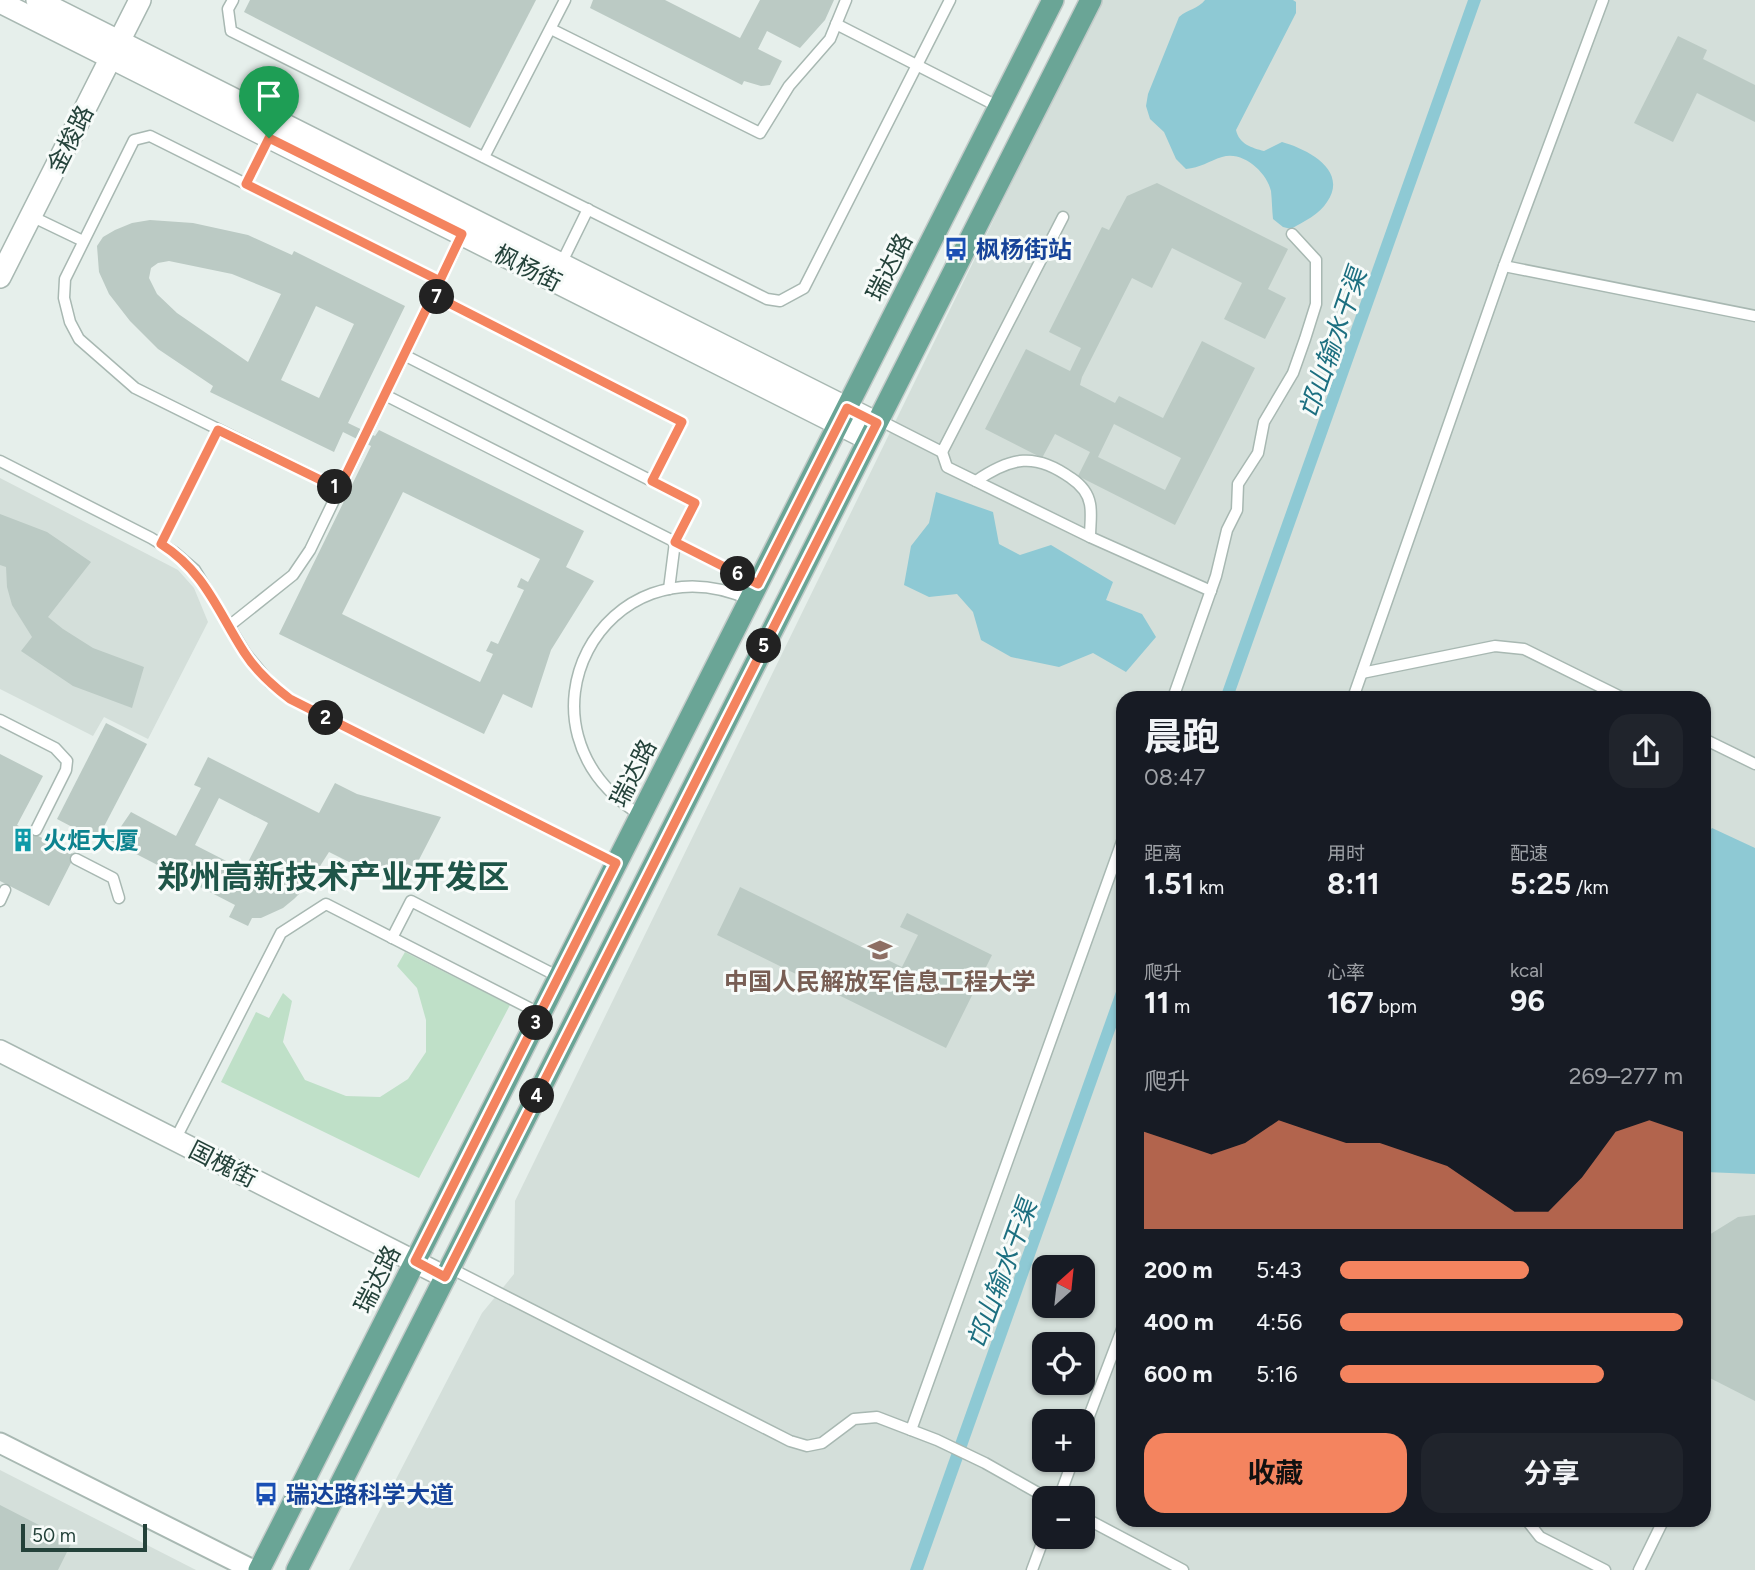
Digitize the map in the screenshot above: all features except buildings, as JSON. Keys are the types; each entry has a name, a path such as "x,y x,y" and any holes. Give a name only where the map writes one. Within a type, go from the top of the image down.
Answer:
{"main road":[{"name":"瑞达路","path":"259,1570 1054,0"},
{"path":"297,1570 1091,0"}],"street":[{"name":"枫杨街","path":"37,0 115,50 269,138 462,234 843,416 875,427"},
{"name":"金梭路","path":"0,277 140,0"},
{"name":"枫杨街","path":"0,2 115,50 561,264 843,416"},
{"name":"国槐街","path":"0,1051 415,1261 447,1272"},
{"path":"0,1443 253,1570"}],"lane":[{"path":"233,0 228,9 231,31 767,299 780,301 794,296 804,288 950,0"},
{"path":"484,157 565,0"},
{"path":"551,29 760,133 782,96 830,39 846,0"},
{"path":"1356,691 1504,266 1603,0"},
{"path":"836,24 999,107"},
{"path":"339,489 135,388 79,339 70,322 64,298 65,279 134,139 149,136 440,281"},
{"path":"246,184 269,138"},
{"path":"561,264 588,209"},
{"path":"31,216 83,242"},
{"path":"1063,216 942,452 947,467 1090,537 1211,591"},
{"path":"229,626 293,575 310,550 462,234"},
{"path":"1175,691 1211,591 1227,530 1237,510 1238,484 1258,453 1264,422 1293,373 1316,303 1316,260 1292,234"},
{"path":"1504,266 1755,316"},
{"path":"433,295 682,422 652,481"},
{"path":"404,355 695,503 675,542 669,589"},
{"path":"385,395 675,542 753,595"},
{"path":"875,427 942,452"},
{"path":"161,544 218,430"},
{"path":"0,461 161,544 195,570 246,654 262,674 290,699 616,863"},
{"path":"976,481 993,469 1019,461 1044,462 1059,469 1085,491 1090,503 1090,537"},
{"path":"642,816 612,795 589,765 576,732 574,696 583,661 601,630 626,607 647,596 685,586 753,595"},
{"path":"1362,673 1495,646 1524,649 1609,691"},
{"path":"0,720 55,748 66,761 66,770 36,830"},
{"path":"1711,742 1755,764"},
{"path":"911,1430 1116,857"},
{"path":"76,859 113,878 119,898"},
{"path":"0,901 5,890"},
{"path":"392,938 411,901 559,977"},
{"path":"175,1140 281,933 326,904 541,1014"},
{"path":"447,1272 790,1441 807,1446 822,1443 854,1419 877,1417 937,1440 1032,1490"},
{"path":"1092,1409 1116,1352"},
{"path":"1095,1523 1183,1570"},
{"path":"1532,1527 1541,1537 1605,1570"},
{"path":"1639,1570 1659,1527"},
{"path":"1032,1570 1040,1549"}],"shaded area":[{"name":"中国人民解放军信息工程大学","path":"1101,0 1755,0 1755,1570 349,1570 482,1313 514,1274 515,1201"},
{"path":"0,478 178,570 194,588 208,622 148,739 104,717 93,736 0,689"},
{"path":"0,1470 196,1570 0,1570"}],"green space":[{"path":"405,952 510,1005 419,1178 221,1082 256,1012 269,1018 283,993 292,1001 283,1042 305,1080 346,1096 380,1097 408,1079 426,1052 426,1020 417,988 397,966"}],"water":[{"path":"1205,0 1296,2 1296,13 1236,130 1240,139 1251,147 1264,151 1282,142 1313,156 1329,171 1333,180 1327,202 1316,214 1291,229 1283,227 1273,219 1269,184 1252,164 1230,156 1186,169 1176,159 1164,132 1150,119 1146,106 1148,94 1179,17"},
{"path":"1468,0 1481,0 1235,691 1222,691"},
{"path":"936,492 993,512 999,544 1020,555 1051,545 1113,582 1106,600 1142,614 1156,637 1126,672 1093,653 1059,667 1011,657 981,640 973,612 957,594 929,597 904,585 911,546 929,523"},
{"path":"1711,829 1755,848 1755,1174 1711,1172"},
{"path":"1116,992 1116,1028 1035,1255 1032,1255 1032,1264 923,1570 910,1570"}],"place":[{"name":"枫杨街站","path":"956,249"},
{"name":"火炬大厦","path":"23,840"},
{"name":"中国人民解放军信息工程大学","path":"880,950"},
{"name":"瑞达路科学大道","path":"266,1494"}],"district":[{"name":"郑州高新技术产业开发区","path":"333,877"}],"route":[{"path":"269,138 246,184 440,281 433,295 682,422 652,481 695,503 675,542 758,584 847,408 877,423 445,1277 415,1261 616,863 290,699 270,683 246,654 195,570 161,544 218,430 339,489 385,395 433,295 440,281 462,234 269,138"}],"water label":[{"name":"邙山输水干渠","path":"1333,343"},
{"name":"邙山输水干渠","path":"1002,1274"}]}
